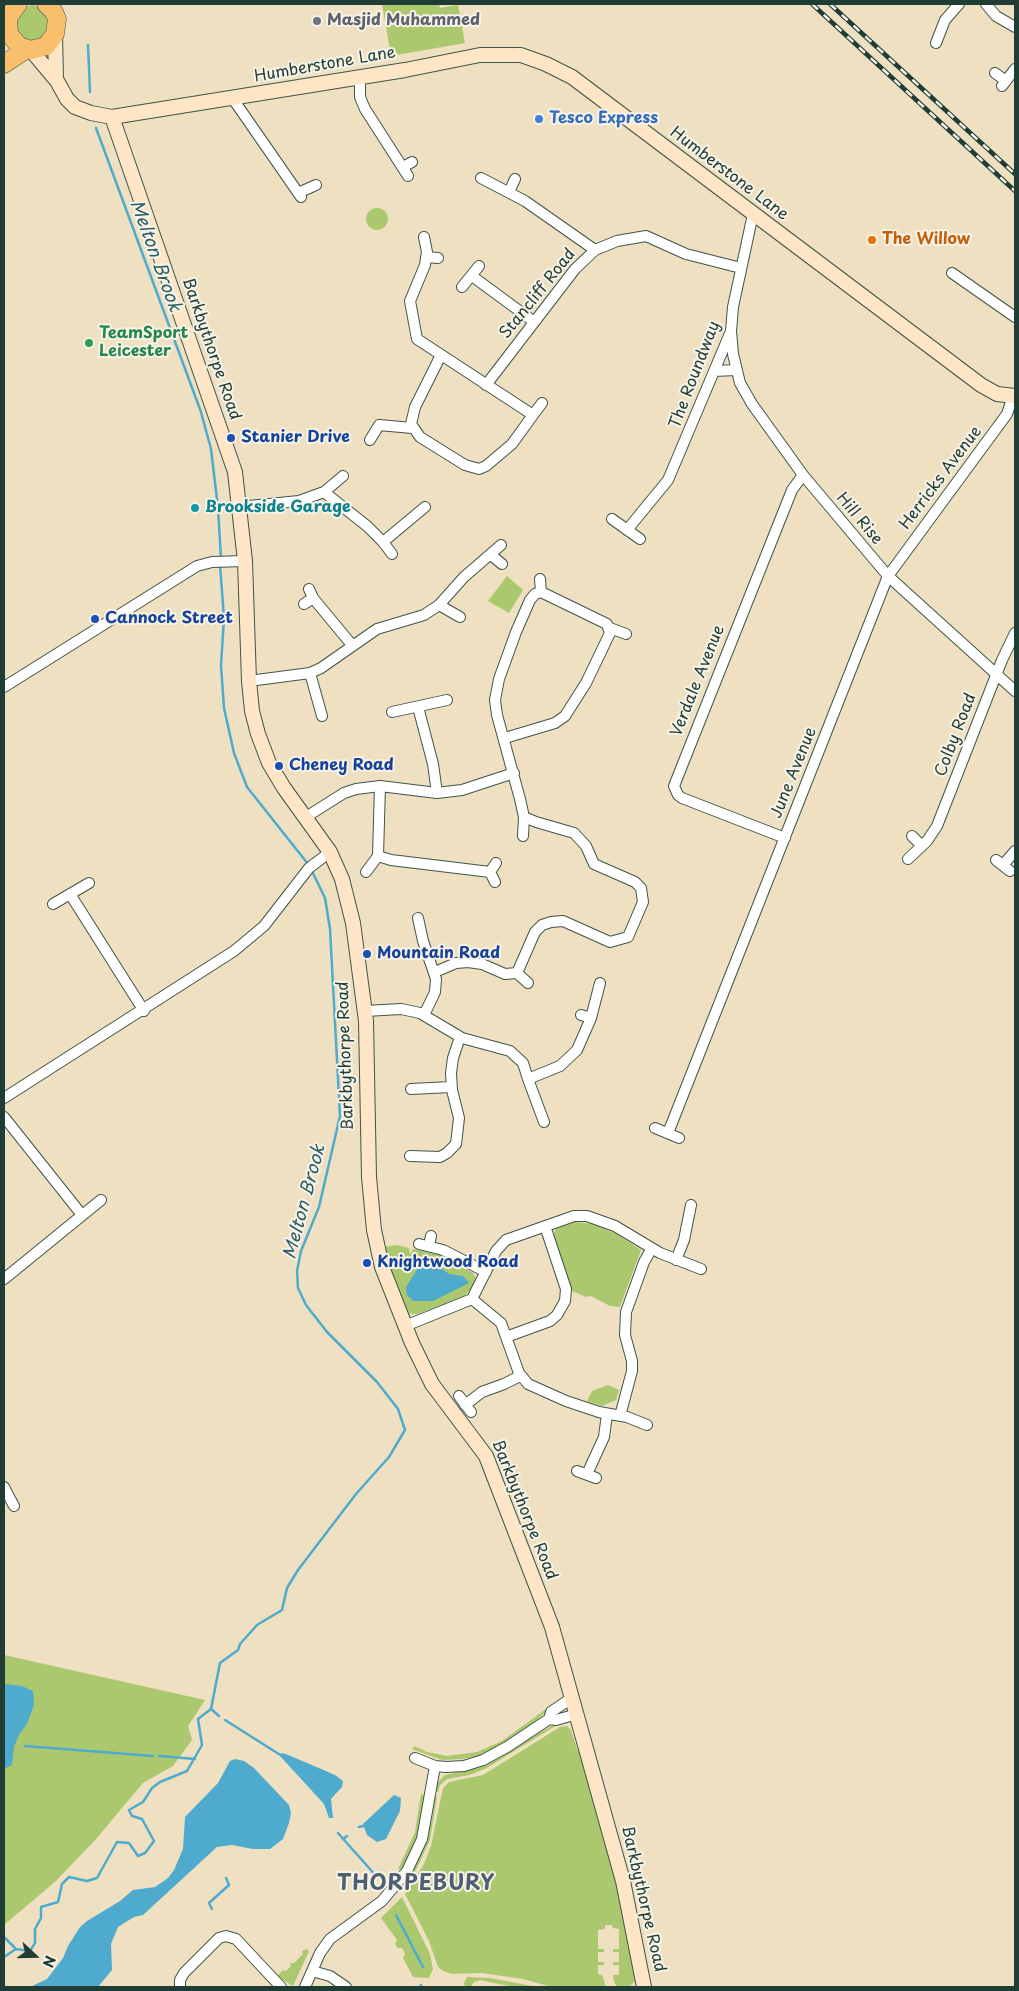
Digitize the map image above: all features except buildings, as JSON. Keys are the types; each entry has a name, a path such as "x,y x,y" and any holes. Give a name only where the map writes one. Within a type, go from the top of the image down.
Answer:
{"highway":[{"path":"46,4 54,12 56,30"},
{"path":"4,64 29,49 46,46 56,30 67,4"},
{"path":"10,12 7,26 13,41 29,49"}],"street":[{"path":"936,42 945,20 959,4"},
{"path":"986,4 996,16 1015,27"},
{"path":"56,30 56,81"},
{"name":"Humberstone Lane","path":"29,49 56,81 67,99 76,107 91,113 112,117 360,77 480,55 521,55 546,64 572,77 981,385 997,394 1014,396"},
{"path":"995,73 1004,84 1015,69"},
{"path":"360,77 360,97 365,109 408,168"},
{"path":"233,98 299,195 316,185"},
{"name":"Barkbythorpe Road","path":"112,117 235,472 245,561 249,681 252,711 270,763 284,788 306,817 325,855 344,885 353,922 365,1012 367,1132 374,1230 382,1267 405,1326 432,1384 486,1456 552,1627 623,1881 644,1987"},
{"path":"481,178 509,192 595,250"},
{"path":"509,192 515,179"},
{"name":"The Roundway","path":"627,530 668,480 731,331 741,268 753,214"},
{"name":"Stancliff Road","path":"486,385 575,269 595,250 617,241 646,236 686,254 741,268"},
{"path":"424,237 425,265 412,292 410,310 417,339 533,415"},
{"path":"426,257 438,258"},
{"path":"462,287 479,266"},
{"path":"952,273 1015,317"},
{"path":"472,276 533,322"},
{"name":"Hill Rise","path":"731,331 736,370 740,383 752,404 803,475 888,576 1015,691"},
{"path":"412,428 412,415 441,355"},
{"path":"714,371 736,370"},
{"name":"Herricks Avenue","path":"888,576 1007,414 1014,396"},
{"path":"370,440 379,424 412,428 420,437 457,461 479,469 486,466 512,444 542,403"},
{"name":"Verdale Avenue","path":"785,838 682,798 678,795 674,786 792,490 803,475"},
{"path":"239,507 299,501 324,492 343,476"},
{"path":"324,492 367,526 392,554"},
{"path":"383,542 425,507"},
{"path":"612,519 640,539"},
{"path":"249,681 310,673 338,657 352,645 377,629 424,615 439,605 464,577 502,545"},
{"path":"491,555 502,564"},
{"path":"4,687 197,566 212,562 245,561"},
{"name":"June Avenue","path":"668,1133 724,980 785,838 888,576"},
{"path":"540,579 542,592"},
{"path":"523,836 524,817 495,700 499,679 530,600 535,594 542,592 608,624 610,628 626,634"},
{"path":"304,604 311,593 352,645"},
{"path":"439,605 460,617"},
{"path":"505,738 555,723 565,716 608,640 610,628"},
{"name":"Colby Road","path":"908,859 922,846 937,826 996,675 1015,632"},
{"path":"310,673 322,716"},
{"path":"392,712 447,700"},
{"path":"418,707 433,764 437,793"},
{"path":"306,817 344,793 380,786 437,793 462,790 514,773"},
{"path":"366,872 378,856 380,786"},
{"path":"517,973 535,932 542,925 563,921 586,933 610,942 617,942 628,937 643,902 641,888 635,882 594,864 586,846 574,833 524,817"},
{"path":"912,836 922,846"},
{"path":"1003,865 1015,851"},
{"path":"4,1098 234,951 256,934 305,873 325,855"},
{"path":"378,856 391,860 493,868 495,882"},
{"path":"54,904 89,883"},
{"path":"70,894 144,1010"},
{"path":"418,918 423,941 435,972 435,992 424,1015"},
{"path":"423,941 434,937"},
{"path":"435,972 456,964 468,962 482,964 505,974 517,973 528,983"},
{"path":"528,1079 560,1066 569,1059 582,1042 586,1016 600,983"},
{"path":"365,1012 401,1009 424,1015 460,1037 510,1052 523,1063 544,1114"},
{"path":"410,1156 440,1161 453,1148 458,1137 459,1117 451,1087 452,1064 460,1037"},
{"path":"408,1089 451,1087"},
{"path":"4,1117 82,1215"},
{"path":"655,1128 679,1138"},
{"path":"4,1278 101,1200"},
{"path":"676,1260 693,1216 691,1205"},
{"path":"405,1326 472,1299 496,1251 504,1242 570,1216 587,1216 623,1230 652,1248 701,1270"},
{"path":"506,1337 550,1321 557,1316 565,1301 566,1286 545,1226"},
{"path":"426,1242 486,1272"},
{"path":"620,1416 632,1371 632,1361 624,1330 626,1312 644,1262 652,1248"},
{"path":"472,1299 496,1318 506,1337 520,1376 530,1385 563,1400 647,1425"},
{"path":"465,1404 486,1390 520,1376"},
{"path":"587,1474 604,1437 607,1414"},
{"path":"4,1487 14,1506"},
{"path":"415,1758 435,1766 464,1766 483,1760 507,1747 549,1719 551,1712 573,1697"},
{"path":"549,1719 556,1720 577,1714"},
{"path":"305,1987 330,1939 382,1901 407,1871 422,1839 435,1766"},
{"path":"180,1987 180,1980 184,1973 219,1938 226,1936 236,1939 282,1987"},
{"path":"312,1971 330,1976 346,1987"}],"green space":[{"path":"382,4 439,4 440,8 458,5 465,43 391,56"},
{"path":"32,5 38,6 47,14 50,31 37,43 20,40 14,18 21,8"},
{"path":"377,208 385,211 388,219 385,227 377,230 369,227 366,219 369,211"},
{"path":"507,576 523,590 509,613 488,601"},
{"path":"575,1222 593,1224 615,1233 641,1250 620,1307 610,1306 591,1296 586,1297 570,1290 553,1236 556,1228"},
{"path":"396,1245 409,1248 410,1254 413,1249 439,1255 473,1273 476,1279 470,1290 463,1297 417,1314 411,1314 407,1312 389,1270 383,1247"},
{"path":"608,1385 619,1390 616,1400 602,1406 587,1401 592,1391"},
{"path":"4,1655 205,1700 188,1726 192,1740 173,1766 143,1783 96,1839 56,1881 4,1925"},
{"path":"553,1704 537,1720 506,1742 478,1756 442,1760 412,1749 414,1746 427,1752 447,1756 477,1752 502,1741"},
{"path":"556,1723 557,1725 485,1769 469,1775 447,1779 440,1785 438,1792 434,1792 437,1783 445,1775 484,1766"},
{"path":"567,1726 571,1730 577,1749 581,1749 606,1832 635,1981 629,1987 617,1987 614,1982 613,1975 619,1975 619,1965 613,1965 613,1962 619,1962 619,1952 613,1952 613,1949 619,1949 619,1929 613,1928 612,1925 605,1925 605,1929 598,1930 598,1949 604,1949 604,1952 598,1952 598,1962 604,1962 604,1965 598,1965 598,1974 602,1975 606,1987 552,1987 523,1979 482,1973 451,1974 443,1971 438,1967 429,1941 405,1894 424,1864 431,1846 443,1788 449,1782 483,1775 560,1727"},
{"path":"421,1794 425,1795 418,1834 402,1870 398,1869 415,1832"},
{"path":"434,1796 437,1797 430,1840 416,1870 404,1889 401,1886 422,1851"},
{"path":"402,1897 430,1954 433,1969 429,1978 413,1977 403,1958 405,1954 402,1948 398,1948 395,1944 397,1940 381,1918"},
{"path":"306,1949 309,1951 293,1986 277,1976 283,1970 286,1971 291,1966 290,1963 294,1963 303,1954 302,1951"},
{"path":"467,1977 490,1978 538,1987 514,1987 480,1980 474,1982 471,1987 465,1987 464,1983"}],"water":[{"path":"423,1260 436,1264 449,1274 463,1276 469,1283 433,1301 413,1301 407,1295 406,1287"},
{"path":"4,1684 22,1686 33,1691 34,1705 27,1724 19,1735 14,1747 12,1765 6,1768 4,1767"},
{"path":"281,1753 335,1775 343,1781 342,1787 331,1799 333,1818 329,1818 324,1804 280,1756"},
{"path":"235,1759 244,1761 254,1768 289,1805 291,1813 283,1839 270,1849 253,1849 232,1845 217,1847 143,1915 134,1917 118,1927 111,1944 112,1970 98,1987 30,1987 47,1979 63,1958 80,1927 87,1921 120,1901 133,1890 155,1887 168,1878 174,1870 183,1849 185,1817 218,1783 230,1761"},
{"path":"394,1795 401,1798 400,1811 386,1839 377,1842 367,1835 363,1824"}],"waterway":[{"name":"Melton Brook","path":"88,45 90,92"},
{"name":"Melton Brook","path":"96,128 201,412 211,449 218,508 221,559"},
{"name":"Melton Brook","path":"220,565 224,618 221,665 224,708 234,753 247,787 308,864"},
{"name":"Melton Brook","path":"4,1957 16,1949 30,1951 35,1943 35,1929 41,1918 41,1907 58,1902 62,1884 69,1877 87,1881 97,1878 117,1842 129,1843 138,1856 145,1853 154,1841 142,1819 132,1816 129,1810 143,1802 152,1788 160,1782 187,1771 202,1745 198,1719 211,1709 220,1663 238,1650 240,1644 257,1625 282,1610 287,1588 298,1570 356,1494 389,1457 405,1430 398,1409 377,1382 327,1332 306,1305 298,1288 297,1271 301,1251 319,1207 340,1116 330,929 325,898 311,869"},
{"path":"211,1709 219,1716"},
{"path":"225,1720 282,1756"},
{"path":"25,1746 153,1756"},
{"path":"159,1756 195,1759"},
{"path":"359,1827 363,1826"},
{"path":"338,1833 377,1877"},
{"path":"343,1839 347,1836"},
{"path":"212,1909 209,1903 229,1885 226,1878"},
{"path":"396,1915 423,1967"},
{"path":"4,1937 15,1948"}],"railway":[{"path":"812,4 1015,191"},
{"path":"830,4 1015,174"}],"place":[{"name":"Masjid Muhammed","path":"317,21"},
{"name":"Tesco Express","path":"539,119"},
{"name":"The Willow","path":"872,240"},
{"name":"TeamSport Leicester","path":"89,343"},
{"name":"Stanier Drive","path":"231,438"},
{"name":"Brookside Garage","path":"195,508"},
{"name":"Cannock Street","path":"95,619"},
{"name":"Cheney Road","path":"279,766"},
{"name":"Mountain Road","path":"367,954"},
{"name":"Knightwood Road","path":"367,1263"}],"district":[{"name":"THORPEBURY","path":"416,1884"}]}
